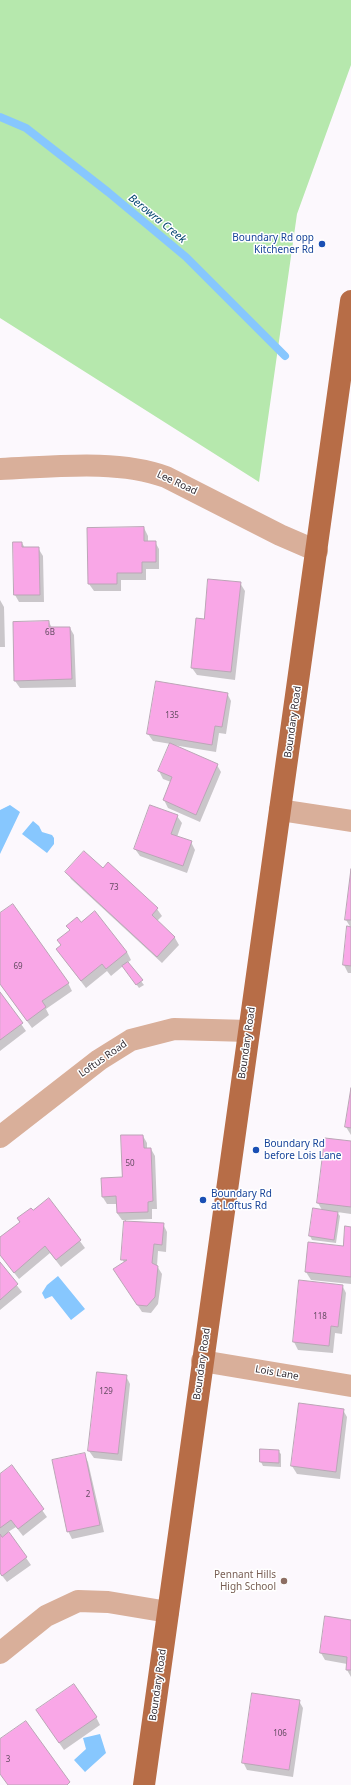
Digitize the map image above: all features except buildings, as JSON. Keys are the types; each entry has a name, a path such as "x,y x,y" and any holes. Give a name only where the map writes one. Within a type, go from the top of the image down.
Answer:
{"main road":[{"name":"Boundary Road","path":"144,1785 351,301"}],"street":[{"name":"Lee Road","path":"0,468 125,467 154,472 166,476 280,535 317,551"},
{"path":"280,810 351,821"},
{"name":"Loftus Road","path":"0,1137 98,1060 131,1040 174,1029 249,1031"},
{"name":"Lois Lane","path":"202,1361 351,1386"},
{"path":"0,1653 46,1616 78,1601 108,1602 168,1612"}],"green space":[{"path":"0,0 351,0 351,65 297,214 259,482 0,318"}],"water":[{"path":"10,805 20,812 0,854 0,810"},
{"path":"33,821 39,826 42,832 52,835 54,838 54,844 47,853 22,834"},
{"path":"58,1276 85,1309 71,1320 52,1296 45,1299 42,1293 47,1285"},
{"path":"100,1734 106,1753 85,1772 74,1760 86,1749 83,1738"}],"waterway":[{"name":"Berowra Creek","path":"0,117 26,128 108,192 186,257 285,356"}],"place":[{"name":"Boundary Rd opp Kitchener Rd","path":"322,244"},
{"name":"Boundary Rd before Lois Lane","path":"256,1150"},
{"name":"Boundary Rd at Loftus Rd","path":"203,1200"},
{"name":"Pennant Hills High School","path":"284,1581"}]}
